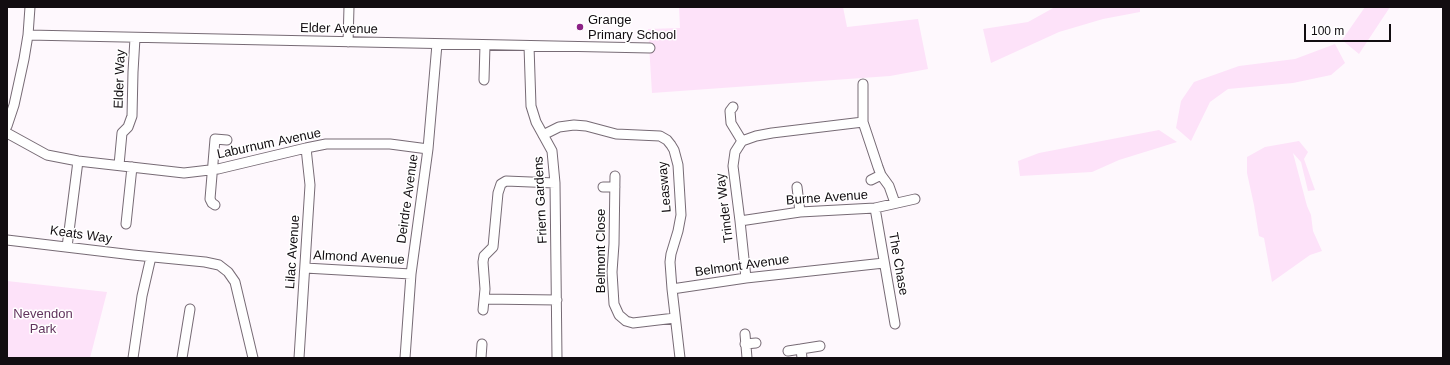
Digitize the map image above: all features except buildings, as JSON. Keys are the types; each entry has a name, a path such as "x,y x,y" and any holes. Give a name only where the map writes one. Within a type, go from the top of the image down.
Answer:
{"street":[{"path":"7,126 14,105 28,36 30,7"},
{"path":"348,42 349,7"},
{"name":"Elder Avenue","path":"28,36 650,48"},
{"name":"Elder Way","path":"119,165 122,133 128,127 132,116 135,38"},
{"name":"Deirdre Avenue","path":"405,358 411,274 428,149 437,44"},
{"path":"484,80 485,45"},
{"name":"Friern Gardens","path":"529,46 531,106 536,122 552,151 555,183 557,358"},
{"path":"863,84 858,93 863,122 881,175 888,186 895,203"},
{"path":"733,107 730,111 730,123 742,141 756,136 772,133 863,122"},
{"name":"Leasway","path":"543,135 559,127 574,125 586,126 616,134 660,136 667,140 674,150 678,165 681,215 670,262 672,289"},
{"name":"Laburnum Avenue","path":"7,133 47,155 78,161 184,173 212,170 326,144 390,144 428,149"},
{"name":"Laburnum Avenue","path":"215,205 210,199 215,139 227,140"},
{"name":"Trinder Way","path":"742,141 735,152 733,171 746,278"},
{"name":"Lilac Avenue","path":"299,358 310,184 306,148"},
{"path":"67,247 78,161"},
{"path":"126,224 132,167"},
{"path":"871,180 881,175"},
{"name":"Belmont Close","path":"614,176 614,244 612,272 614,304 619,315 626,321 633,323 675,318"},
{"path":"483,310 483,262 484,256 493,247 498,194 501,184 506,181 555,183"},
{"path":"603,187 614,187"},
{"path":"797,187 800,212"},
{"name":"Burne Avenue","path":"740,220 800,212 874,208 915,199"},
{"name":"The Chase","path":"874,208 895,324"},
{"name":"Keats Way","path":"7,240 205,262 219,265 228,272 235,282 253,358"},
{"path":"133,358 142,296 151,257"},
{"name":"Belmont Avenue","path":"672,289 746,278 884,262"},
{"name":"Almond Avenue","path":"305,268 411,274"},
{"path":"672,289 680,358"},
{"path":"484,299 557,300"},
{"path":"182,358 190,309"},
{"path":"745,334 747,358"},
{"path":"746,344 756,343"},
{"path":"480,358 482,344"},
{"path":"788,351 801,354 820,346"}],"green space":[{"path":"679,7 843,7 847,27 918,19 928,69 890,76 652,93 648,29 680,28"},
{"path":"1055,7 1140,7 1140,12 1103,19 1059,32 991,63 983,29 1028,22"},
{"path":"1365,7 1390,7 1359,54 1342,40"},
{"path":"1335,44 1345,63 1331,75 1293,83 1228,89 1210,102 1191,141 1176,128 1181,101 1194,82 1239,66 1295,59"},
{"path":"1159,130 1177,142 1119,160 1092,172 1020,176 1018,161 1039,153"},
{"path":"1299,141 1308,152 1304,159 1315,190 1308,191 1301,162 1293,153 1307,206 1311,215 1313,231 1322,251 1310,255 1272,282 1264,238 1259,236 1247,173 1247,157 1265,147"},
{"name":"Nevendon Park","path":"7,281 107,292 90,358 7,358"}],"place":[{"name":"Grange Primary School","path":"580,27"}]}
